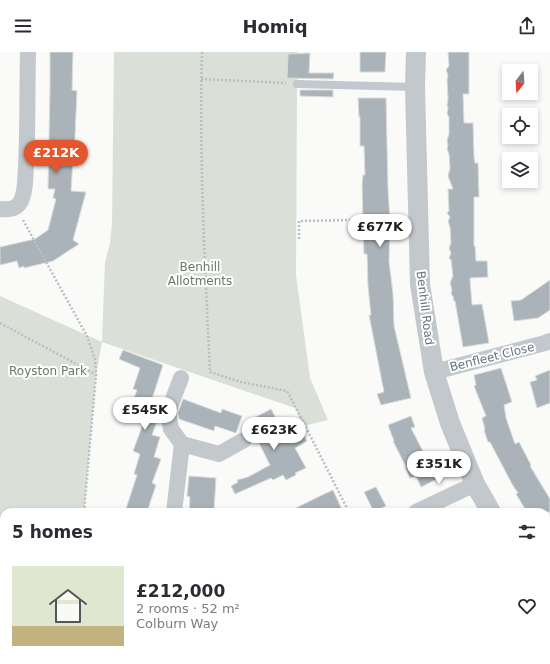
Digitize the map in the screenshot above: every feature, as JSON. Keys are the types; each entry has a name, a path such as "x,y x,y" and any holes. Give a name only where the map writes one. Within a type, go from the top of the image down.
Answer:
{"street":[{"path":"0,209 6,210 16,207 21,201 24,189 27,152 28,52"},
{"name":"Benhill Road","path":"416,52 415,87 420,284 434,372 450,423 475,484 489,508"},
{"name":"Benfleet Close","path":"434,372 550,341"},
{"path":"181,378 168,412 171,429 182,444 219,454 244,440"},
{"path":"174,508 182,444"},
{"path":"424,508 475,484"}],"lane":[{"path":"297,84 415,87"}],"path":[{"path":"202,52 203,229 210,372 241,382 287,391 347,508"},
{"path":"201,79 297,84"},
{"path":"16,207 87,336 95,360 96,375 84,508"},
{"path":"299,239 299,221 418,218"},
{"path":"0,324 96,375"}],"green space":[{"name":"Benhill Allotments","path":"114,52 298,52 296,275 310,378 328,420 303,426 295,408 102,342 105,262 110,243 112,223"},
{"name":"Royston Park","path":"0,296 102,342 96,375 84,508 0,508"}],"building":[{"path":"50,52 73,52 72,90 77,91 71,191 86,192 73,240 79,244 53,261 24,268 24,266 19,268 17,261 0,265 0,247 35,239 48,230 56,199 53,198 55,189 48,189"},
{"path":"360,52 386,52 385,72 360,72"},
{"path":"448,52 469,52 469,94 463,94 464,123 473,123 474,157 475,163 478,163 479,197 474,197 474,246 476,261 487,261 488,277 470,278 470,280 472,305 482,304 489,343 463,347 455,301 451,294 452,290 450,283 453,276 451,260 449,258 451,253 449,248 451,243 448,221 450,217 447,213 449,211 448,189 453,189 448,176 450,168 447,149 449,134 449,117 447,114 448,75 446,70 449,66"},
{"path":"310,53 309,73 334,73 333,79 287,78 288,54"},
{"path":"300,90 333,90 333,97 300,96"},
{"path":"358,98 386,98 390,220 389,261 393,294 394,326 411,398 381,405 377,394 384,392 369,315 371,315 367,254 364,254 362,185 363,175 365,175 364,146 360,146 360,117"},
{"path":"550,280 550,310 538,318 514,321 511,301 521,300"},
{"path":"123,350 163,365 151,402 160,405 159,415 152,435 160,437 154,457 161,459 152,483 156,485 148,508 126,508 137,475 134,474 140,454 133,451 143,424 131,419 138,399 134,398 137,390 133,389 140,368 119,359"},
{"path":"501,368 512,402 504,405 506,418 515,444 519,442 531,465 530,466 550,499 550,508 525,508 516,494 518,493 490,442 488,442 482,418 486,416 474,386 476,385 474,375"},
{"path":"550,370 550,403 537,408 530,382 537,380 535,376"},
{"path":"183,399 221,413 222,409 242,416 236,433 215,426 214,431 179,419 178,413"},
{"path":"271,409 280,426 285,424 290,434 301,429 307,441 295,448 306,468 295,473 296,475 286,480 283,475 273,480 271,478 235,494 231,486 238,482 237,480 248,477 270,465 248,421"},
{"path":"411,416 415,427 411,428 437,479 421,487 416,476 410,478 393,441 388,425"},
{"path":"189,476 216,478 214,508 189,508 190,497 187,496"},
{"path":"376,487 386,506 382,508 372,508 364,492"},
{"path":"333,490 341,508 296,508"}]}
